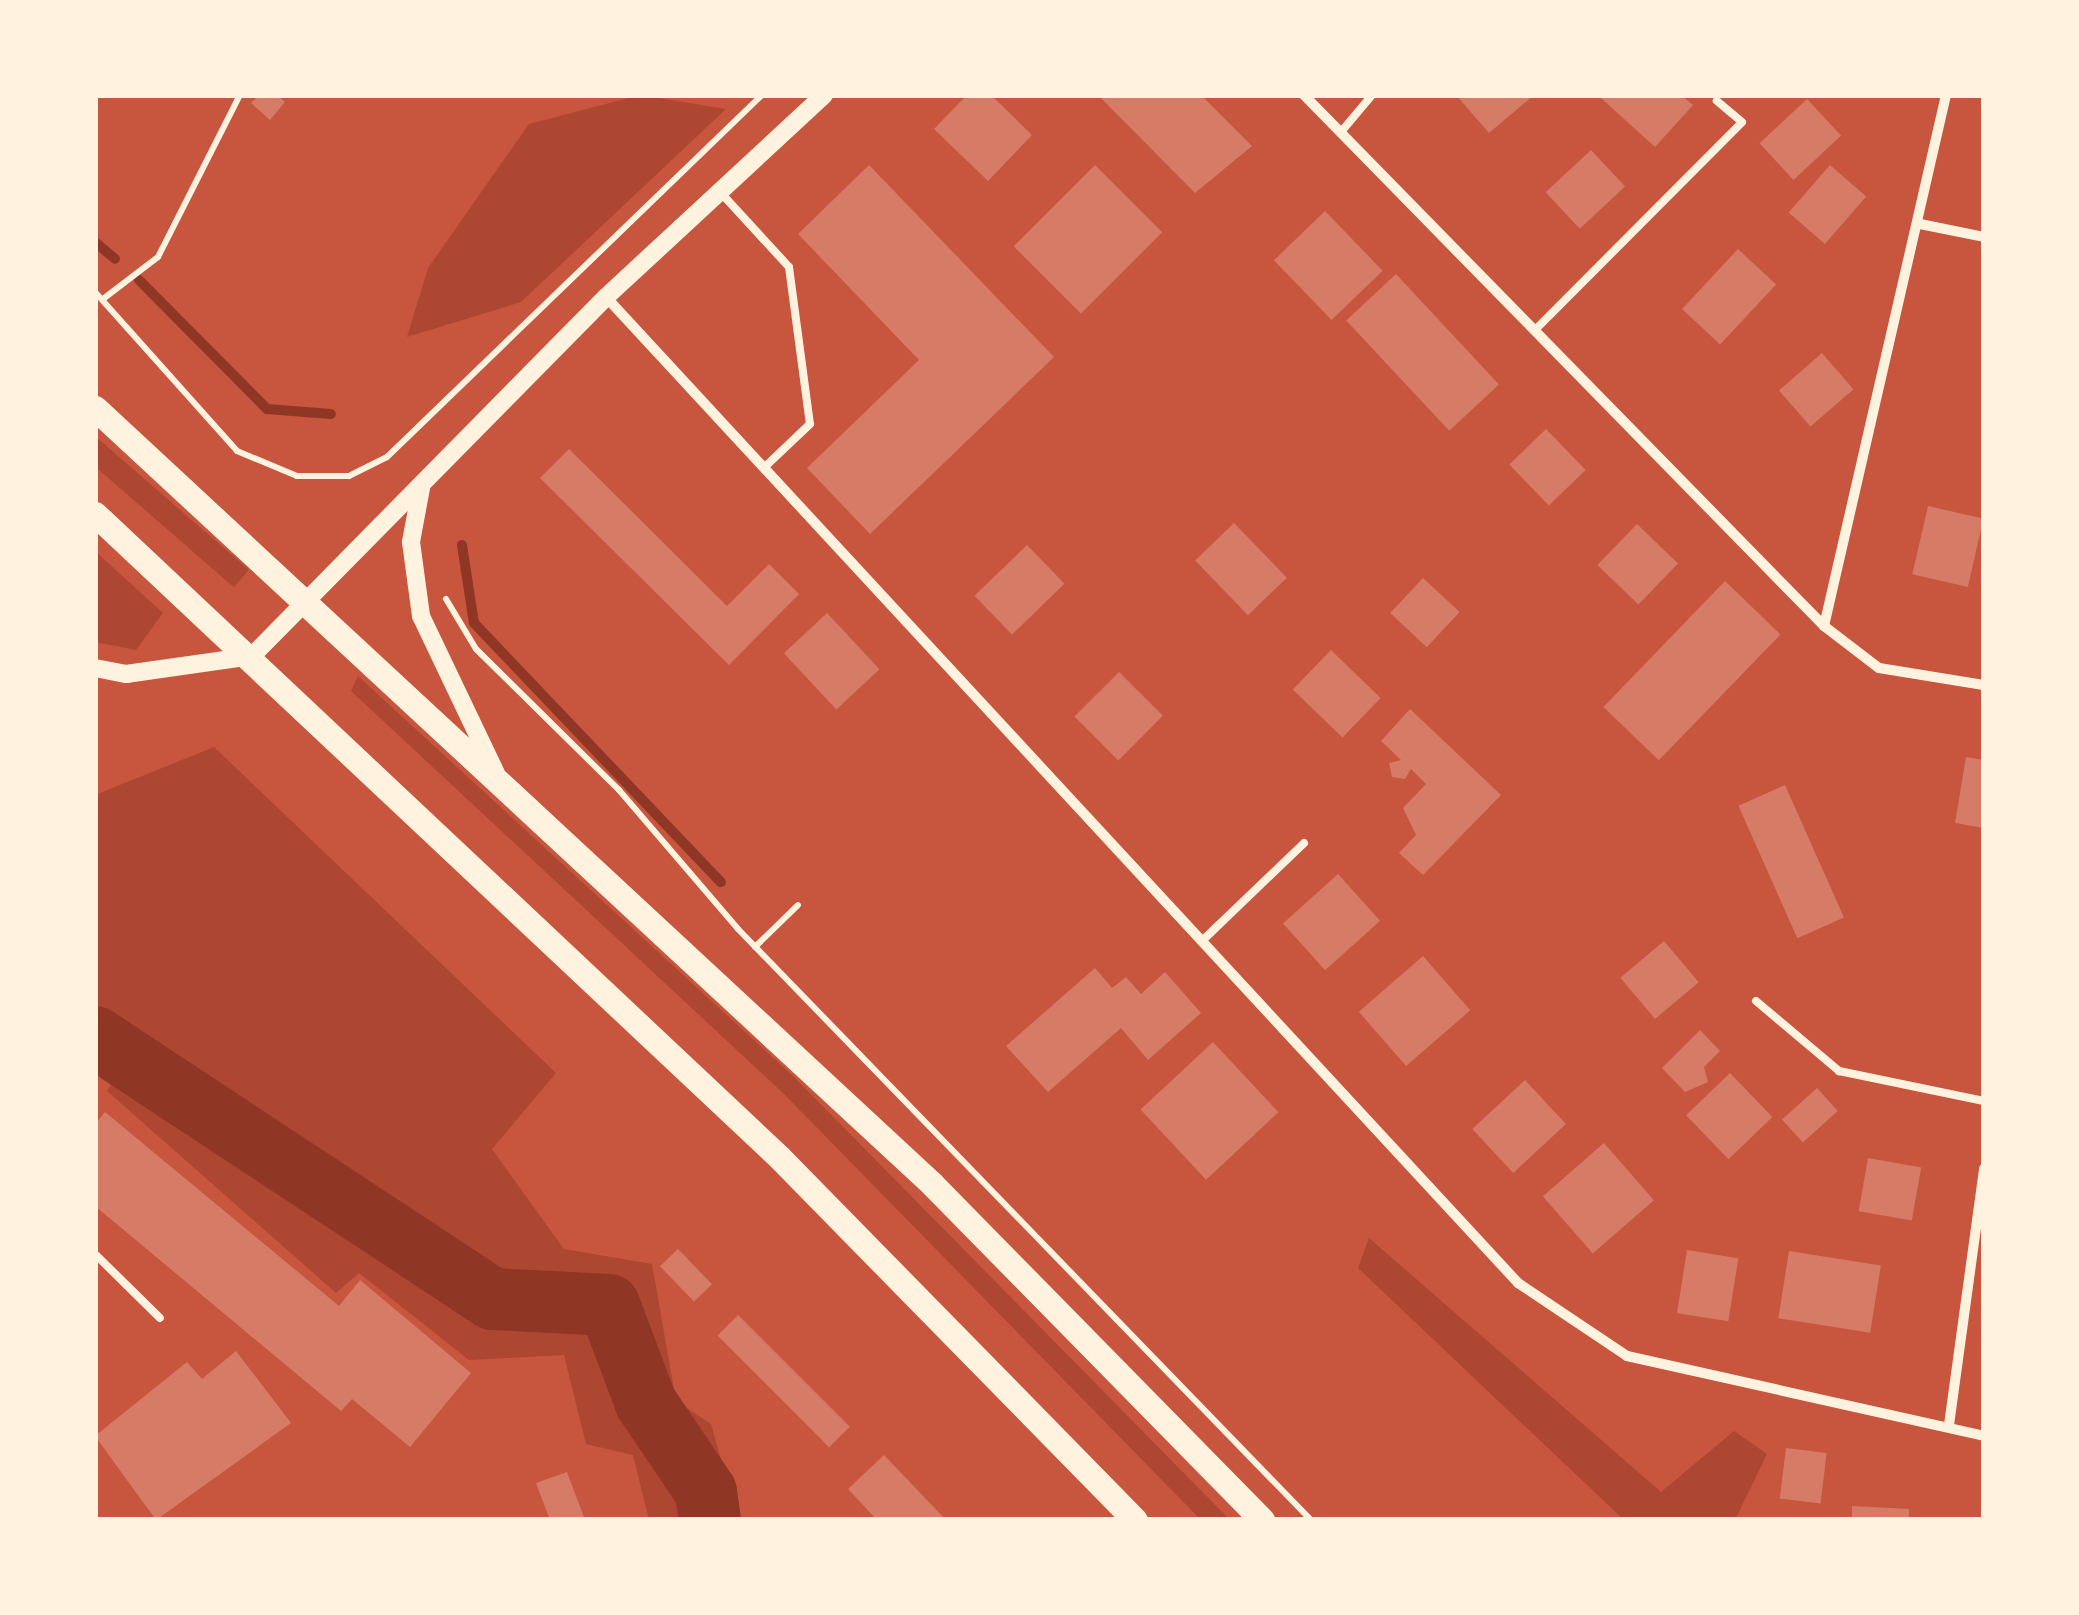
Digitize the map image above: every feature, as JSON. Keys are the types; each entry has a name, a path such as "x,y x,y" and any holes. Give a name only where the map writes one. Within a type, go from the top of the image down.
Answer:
{"main road":[{"path":"95,408 309,600 932,1184 1262,1520"},
{"path":"95,514 252,656 779,1157 1134,1520"}],"street":[{"path":"95,668 126,674 252,656 422,488 606,297 824,95"},
{"path":"1304,95 1824,626 1879,668 1984,685"},
{"path":"1824,626 1920,224 1946,95"},
{"path":"1920,224 1984,237"},
{"path":"606,297 767,465 1518,1283 1627,1356 1949,1425 1984,1436"},
{"path":"422,488 411,542 421,616 501,782"},
{"path":"1949,1425 1984,1168"}],"lane":[{"path":"1341,132 1372,95"},
{"path":"1535,330 1742,122 1717,101"},
{"path":"718,190 789,267 810,424 767,465"},
{"path":"1203,940 1304,843"},
{"path":"1756,1000 1839,1071 1984,1102"},
{"path":"95,1254 160,1318"}],"path":[{"path":"103,299 158,257 240,95"},
{"path":"95,292 237,451 297,476 349,476 387,457 762,95"},
{"path":"441,580 476,650 618,790 755,947 1312,1520"},
{"path":"755,947 798,905"}],"shaded area":[{"path":"640,95 726,109 521,302 407,337 428,268 529,124"},
{"path":"95,436 249,570 234,587 95,466"},
{"path":"95,551 163,613 136,650 95,642"},
{"path":"358,676 793,1076 1230,1520 1201,1520 784,1094 351,691"},
{"path":"214,747 556,1073 492,1149 564,1249 652,1264 676,1401 711,1424 738,1520 649,1520 633,1455 586,1444 564,1355 469,1360 359,1273 336,1293 107,1091 123,1066 95,1048 95,795"},
{"path":"1369,1238 1661,1492 1734,1431 1767,1454 1735,1520 1624,1520 1358,1268"}],"building":[{"path":"259,95 277,95 285,102 270,120 251,103"},
{"path":"967,95 991,95 1032,135 988,181 934,129"},
{"path":"1098,95 1201,95 1252,146 1195,193"},
{"path":"1456,95 1534,95 1489,133"},
{"path":"1681,95 1693,105 1655,147 1601,98"},
{"path":"1807,99 1841,136 1794,180 1759,143"},
{"path":"1591,150 1625,187 1580,229 1546,192"},
{"path":"869,165 1054,357 870,534 807,468 919,360 798,234"},
{"path":"1095,165 1162,232 1081,313 1014,246"},
{"path":"1830,165 1866,196 1825,244 1789,213"},
{"path":"1325,211 1383,271 1332,320 1274,260"},
{"path":"1738,249 1776,284 1720,344 1682,309"},
{"path":"1396,274 1499,384 1449,431 1346,320"},
{"path":"1822,353 1853,389 1810,427 1779,390"},
{"path":"1546,429 1586,470 1549,505 1509,464"},
{"path":"569,449 727,606 769,564 799,594 729,665 540,478"},
{"path":"1928,506 1984,519 1968,587 1912,574"},
{"path":"1234,523 1287,578 1248,615 1195,561"},
{"path":"1637,524 1678,564 1638,605 1597,565"},
{"path":"1027,545 1065,584 1012,635 974,596"},
{"path":"1423,578 1460,612 1427,647 1390,613"},
{"path":"1725,581 1780,634 1659,760 1603,707"},
{"path":"827,613 880,669 836,710 784,653"},
{"path":"1331,650 1381,698 1342,737 1293,690"},
{"path":"1119,672 1163,716 1118,760 1074,717"},
{"path":"1410,709 1501,795 1423,875 1399,853 1416,835 1403,808 1426,784 1411,769 1405,779 1392,777 1389,763 1401,760 1381,741"},
{"path":"1966,757 1984,760 1984,828 1955,823"},
{"path":"1785,785 1844,917 1797,938 1738,806"},
{"path":"1338,874 1380,921 1325,970 1283,924"},
{"path":"1664,941 1699,982 1655,1019 1620,978"},
{"path":"1423,956 1470,1010 1406,1066 1359,1012"},
{"path":"1095,968 1112,988 1126,977 1141,994 1165,972 1201,1013 1148,1060 1121,1028 1048,1092 1006,1046"},
{"path":"1700,1030 1720,1051 1704,1067 1708,1082 1685,1092 1662,1068"},
{"path":"1213,1042 1278,1112 1206,1180 1141,1110"},
{"path":"1730,1073 1772,1117 1728,1159 1686,1115"},
{"path":"1525,1080 1566,1124 1513,1173 1472,1129"},
{"path":"1817,1088 1838,1111 1803,1142 1782,1119"},
{"path":"105,1112 339,1306 360,1280 471,1373 410,1447 352,1399 341,1411 95,1206 95,1124"},
{"path":"1604,1143 1654,1200 1593,1253 1543,1196"},
{"path":"1868,1158 1921,1167 1912,1221 1859,1211"},
{"path":"678,1249 712,1284 694,1302 660,1266"},
{"path":"1687,1250 1738,1258 1728,1321 1677,1313"},
{"path":"1789,1251 1881,1266 1870,1333 1778,1318"},
{"path":"738,1315 850,1427 829,1447 717,1336"},
{"path":"236,1351 291,1423 156,1520 95,1436 187,1362 202,1379"},
{"path":"1786,1448 1827,1453 1820,1504 1780,1499"},
{"path":"884,1455 946,1520 877,1520 848,1489"},
{"path":"567,1472 585,1520 550,1520 536,1483"},
{"path":"1852,1506 1909,1509 1909,1520 1852,1520"}],"waterway":[{"path":"95,242 115,259"},
{"path":"139,280 267,409 331,414"},
{"path":"462,545 474,623 721,882"},
{"path":"95,1037 492,1299 609,1305 646,1403 706,1492 710,1520"}]}
